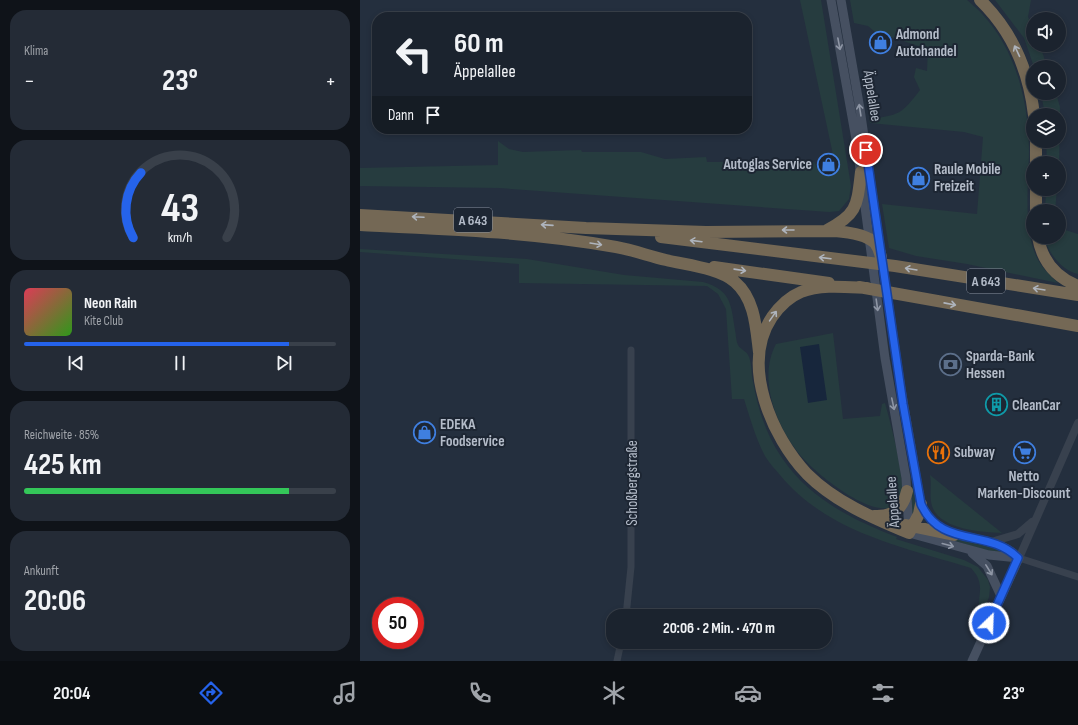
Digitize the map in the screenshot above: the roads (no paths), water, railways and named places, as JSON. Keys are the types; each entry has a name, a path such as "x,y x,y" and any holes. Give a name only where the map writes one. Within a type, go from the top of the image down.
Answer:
{"highway":[{"path":"980,0 1002,25 1013,42 1025,72 1033,108"},
{"path":"827,230 849,217 853,210 858,193 861,172"},
{"name":"A 643","path":"360,215 586,228 895,266 1078,295"},
{"name":"A 643","path":"360,225 474,230 571,240 623,248 673,262 867,288 1078,326"},
{"path":"586,228 706,232 827,230 848,233 868,239 875,243 881,257"},
{"path":"1040,244 1043,255 1051,268 1065,280 1078,286"},
{"path":"673,262 721,274 737,284 747,298 752,308 759,352 760,378 768,412 787,450 806,473 821,487 848,504 885,522 910,528 954,534"},
{"path":"759,352 761,340 768,323 780,306 794,295 821,288 867,288"},
{"path":"871,516 886,515 897,511 903,504 908,491"},
{"path":"910,528 919,514 921,504"}],"main road":[{"name":"Äppelallee","path":"831,0 848,89 861,172 868,239 884,358 901,442 908,491 910,528 968,550 999,557 1018,558"},
{"name":"Äppelallee","path":"841,0 860,109 910,448 921,504 934,523 954,534 991,542 1010,550 1018,558"},
{"path":"968,550 987,566 1001,596"},
{"path":"972,661 1018,558"}],"street":[{"name":"Schoßbergstraße","path":"627,609 631,567 631,350"},
{"path":"1078,423 1018,558 1078,577"},
{"path":"991,542 1021,532 1037,517"},
{"path":"616,661 619,649"}],"water":[{"path":"819,344 827,400 808,403 800,347"}],"place":[{"name":"Admond Autohandel","path":"881,43"},
{"name":"Autoglas Service","path":"828,164"},
{"name":"Raule Mobile Freizeit","path":"918,178"},
{"name":"Sparda-Bank Hessen","path":"951,365"},
{"name":"CleanCar","path":"997,405"},
{"name":"EDEKA Foodservice","path":"424,433"},
{"name":"Subway","path":"939,452"},
{"name":"Netto Marken-Discount","path":"1024,453"}]}
